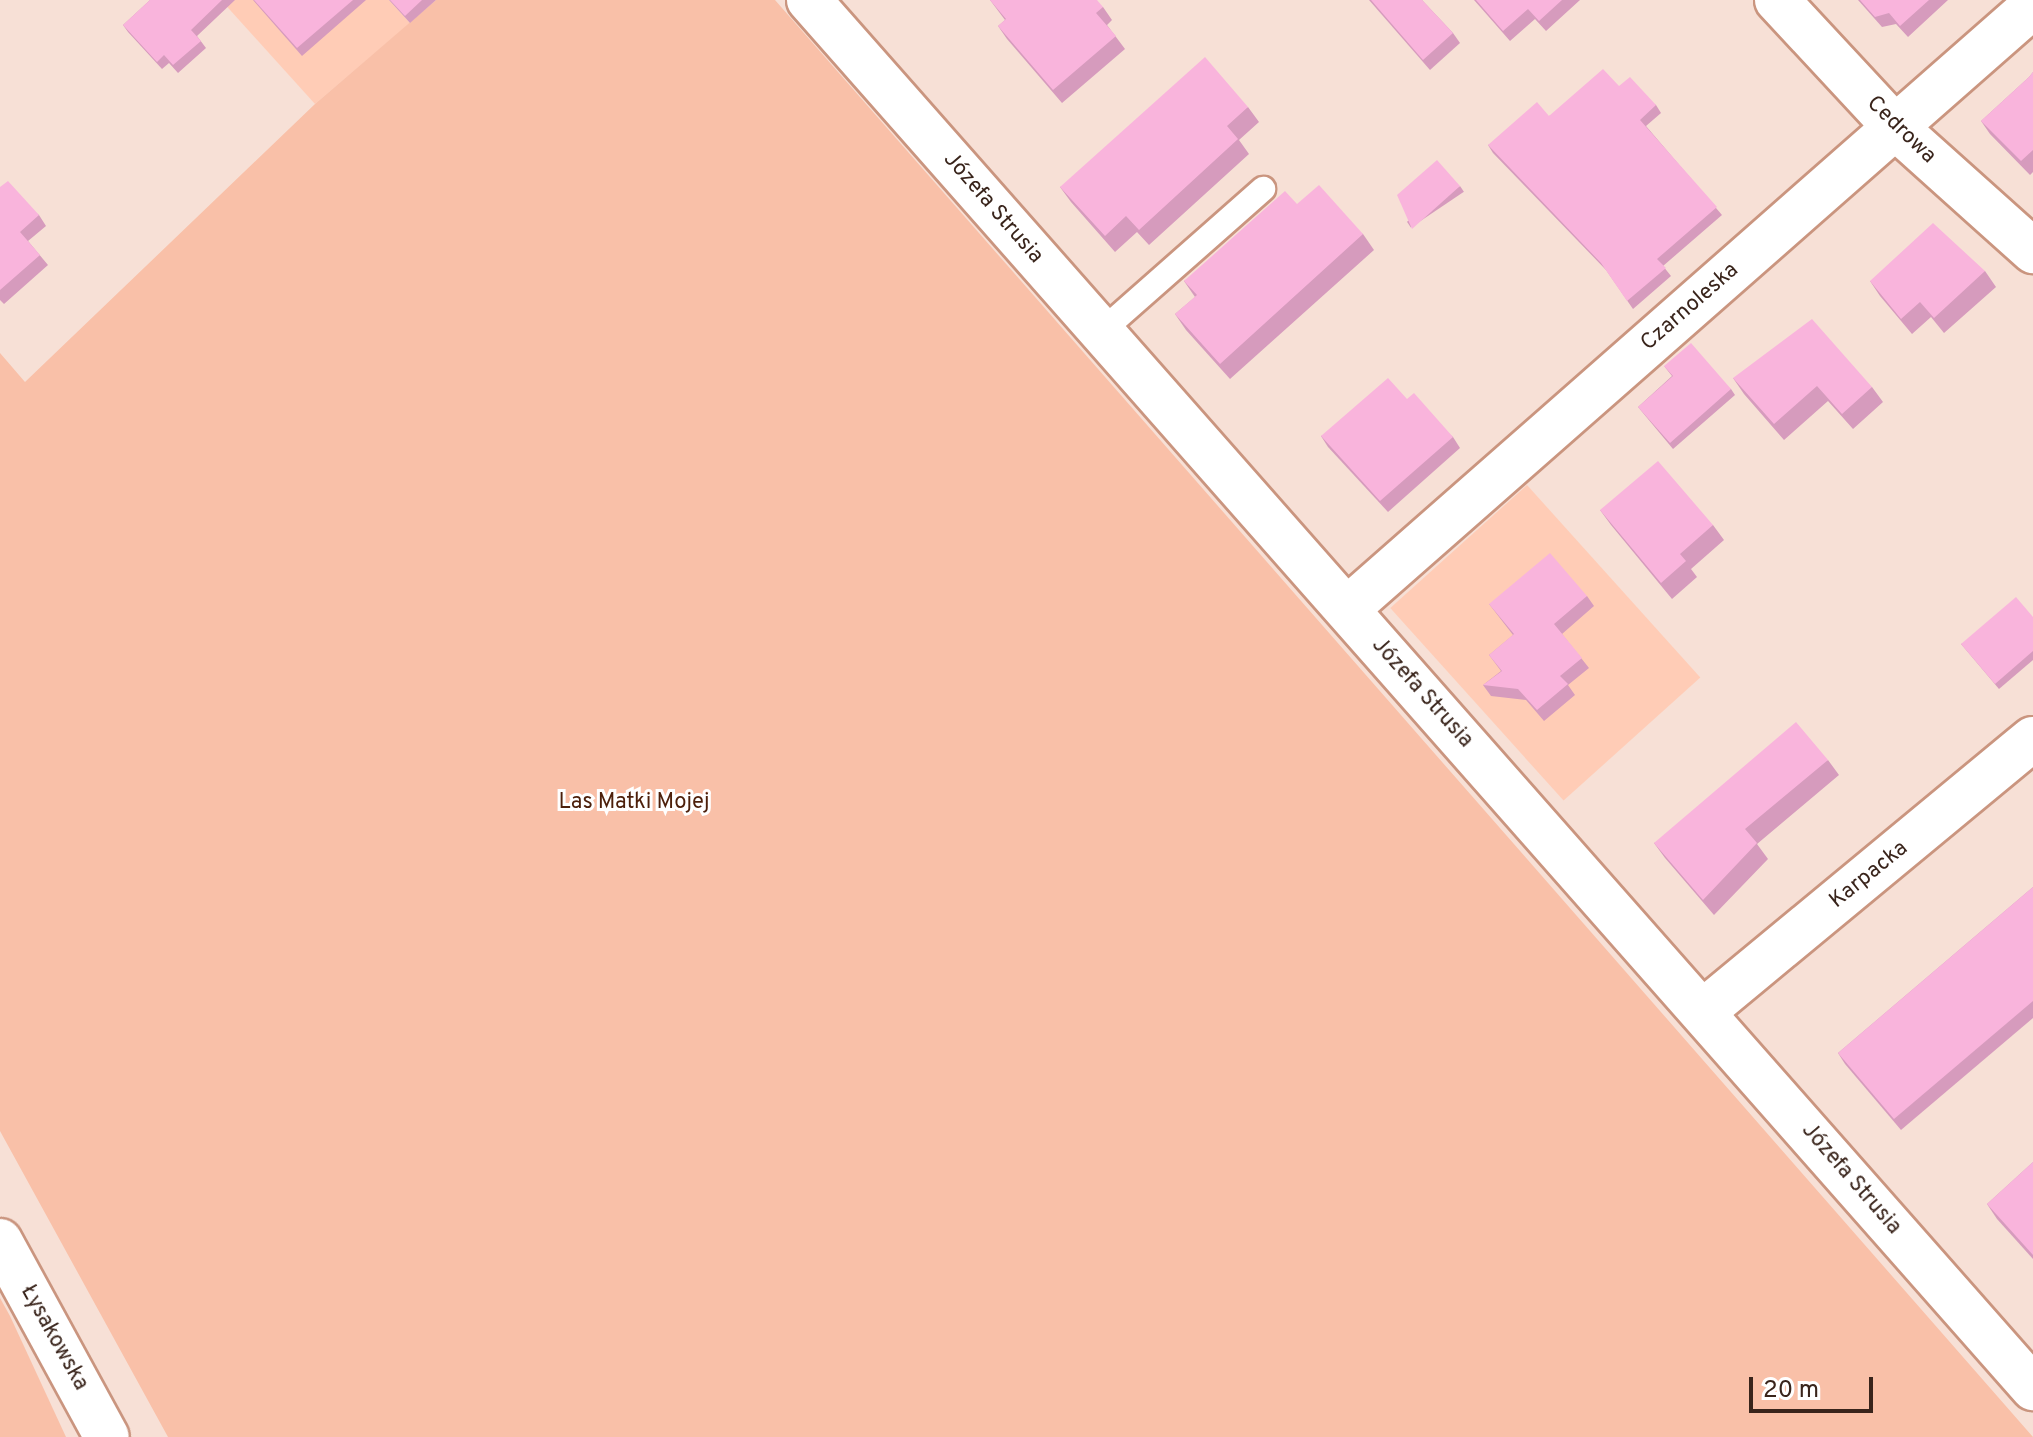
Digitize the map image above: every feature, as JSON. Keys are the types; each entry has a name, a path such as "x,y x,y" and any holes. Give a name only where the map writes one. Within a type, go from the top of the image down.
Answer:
{"street":[{"name":"Józefa Strusia","path":"809,0 1705,1010 2033,1388"},
{"name":"Cedrowa","path":"1777,0 1895,127 2033,251"},
{"name":"Czarnoleska","path":"1347,609 2033,6"},
{"name":"Karpacka","path":"1705,1010 2033,739"},
{"name":"Łysakowska","path":"0,1241 107,1437"}],"lane":[{"path":"1102,331 1263,189"}],"shaded area":[{"path":"221,0 389,0 410,23 315,104"},
{"path":"1527,485 1700,677 1564,801 1390,608"}],"green space":[{"name":"Las Matki Mojej","path":"436,0 775,0 2033,1437 168,1437 0,1131 0,353 25,382 315,104"},
{"path":"0,1298 10,1316 66,1437 0,1437"}],"building":[{"path":"150,0 222,0 191,30 201,41 173,65 164,55 157,62 123,25"},
{"path":"254,0 353,0 297,48"},
{"path":"390,0 422,0 405,16"},
{"path":"990,0 1097,0 1103,7 1096,13 1116,36 1053,90 998,26 1006,19"},
{"path":"1371,0 1422,0 1453,33 1423,60"},
{"path":"1476,0 1562,0 1539,21 1528,9 1503,31"},
{"path":"1860,0 1929,0 1900,26 1889,13 1875,17"},
{"path":"1205,57 1248,107 1227,126 1238,139 1139,230 1126,216 1105,236 1060,187"},
{"path":"1603,69 1619,86 1630,77 1656,105 1640,120 1717,207 1657,259 1666,268 1627,301 1601,263 1488,145 1537,102 1549,116"},
{"path":"2033,72 2033,150 2021,161 1981,121"},
{"path":"1437,160 1460,186 1412,229 1397,195"},
{"path":"8,181 39,215 20,232 40,255 0,290 0,187"},
{"path":"1319,185 1363,234 1220,364 1175,314 1197,295 1184,281 1285,191 1297,204"},
{"path":"1933,223 1985,271 1934,318 1920,302 1901,319 1870,281"},
{"path":"1812,319 1872,387 1842,414 1817,386 1774,424 1733,378"},
{"path":"1691,343 1731,389 1670,443 1638,407 1673,376 1664,366"},
{"path":"1388,378 1407,399 1414,393 1453,437 1380,501 1321,436"},
{"path":"1658,461 1713,525 1680,554 1686,561 1661,583 1600,510"},
{"path":"1550,553 1587,596 1554,624 1582,658 1560,676 1568,684 1537,710 1518,689 1483,685 1502,671 1489,655 1514,634 1489,604"},
{"path":"2016,597 2033,617 2033,651 1995,684 1961,644"},
{"path":"1796,722 1828,760 1745,829 1757,843 1703,900 1654,843"},
{"path":"2033,887 2033,1001 1894,1119 1838,1053"},
{"path":"2033,1162 2033,1255 1987,1204"}]}
